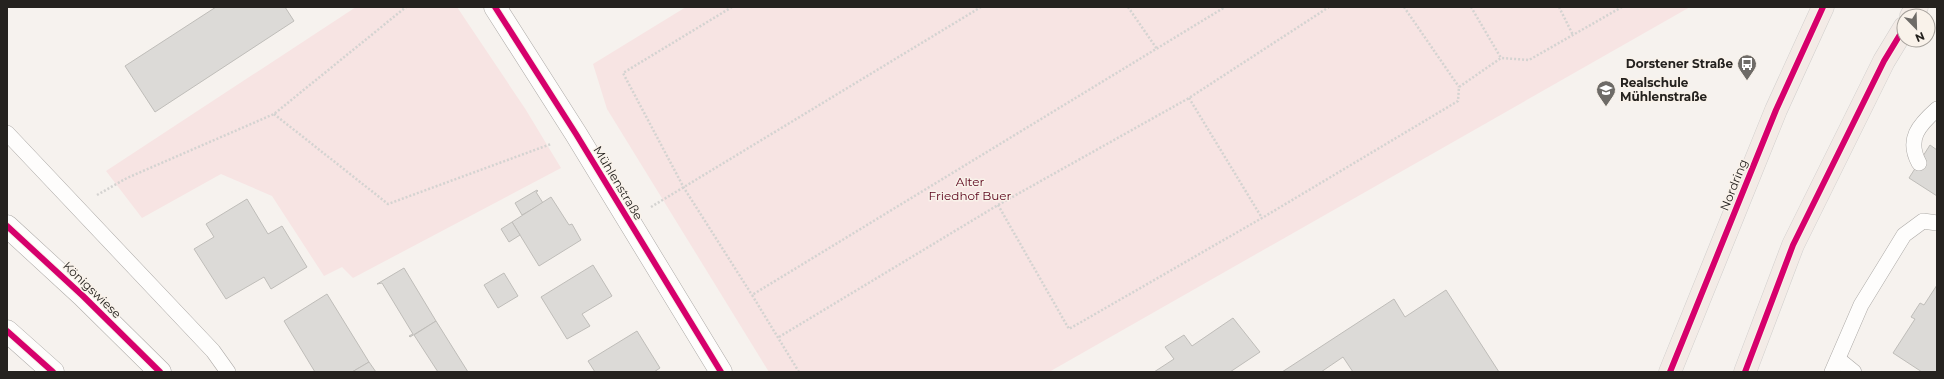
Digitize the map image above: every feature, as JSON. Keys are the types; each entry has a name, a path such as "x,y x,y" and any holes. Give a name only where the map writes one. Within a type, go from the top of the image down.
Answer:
{"main road":[{"name":"Nordring","path":"1670,372 1776,110 1823,7"},
{"path":"1745,372 1793,245 1884,61 1896,41"}],"street":[{"name":"Mühlenstraße","path":"495,7 576,134 721,372"},
{"name":"Königswiese","path":"7,226 83,296 160,372"},
{"path":"7,331 53,372"}],"lane":[{"path":"1919,163 1914,154 1913,138 1926,119 1937,109"},
{"path":"7,134 213,351 228,372"},
{"path":"1854,372 1835,366 1861,305 1904,235 1923,221 1937,224"}],"path":[{"path":"76,207 127,178 274,114 406,7"},
{"path":"732,7 623,73 684,188 779,337 799,372"},
{"path":"627,220 684,188 981,7"},
{"path":"1128,7 1157,49"},
{"path":"752,295 1225,7"},
{"path":"779,337 998,205 1189,98 1329,7"},
{"path":"998,205 1069,329 1262,218 1458,100 1459,87 1404,7"},
{"path":"1471,7 1501,58"},
{"path":"1559,7 1573,36"},
{"path":"1459,87 1501,58 1529,60 1622,7"},
{"path":"1189,98 1262,218"},
{"path":"274,114 388,204 576,134"}],"green space":[{"path":"356,7 457,7 526,110 561,168 353,278 342,267 324,276 272,196 221,174 142,218 106,171"},
{"name":"Alter Friedhof Buer","path":"686,7 1690,7 1049,372 769,372 607,109 593,64"}],"building":[{"path":"216,7 285,7 294,21 155,112 125,66"},
{"path":"1930,145 1937,150 1937,196 1909,178"},
{"path":"537,190 538,191 536,192 543,203 522,215 515,203"},
{"path":"551,197 569,225 572,224 581,240 539,266 512,222"},
{"path":"247,199 268,234 282,226 307,267 271,289 264,277 226,299 194,249 214,237 206,224"},
{"path":"512,222 520,235 509,242 501,229"},
{"path":"593,265 612,296 582,314 590,326 567,339 541,297"},
{"path":"404,268 436,321 410,337 409,336 413,334 382,283 377,284"},
{"path":"504,273 518,296 498,308 484,285"},
{"path":"1937,285 1937,372 1922,372 1893,353 1915,319 1911,317 1920,303 1924,305"},
{"path":"1446,290 1499,372 1353,372 1343,357 1321,372 1282,372 1394,299 1405,317"},
{"path":"327,294 369,362 352,372 315,372 284,321"},
{"path":"1233,318 1260,352 1230,372 1154,372 1174,359 1165,347 1184,335 1192,346"},
{"path":"436,321 468,372 438,372 414,335"},
{"path":"637,331 660,368 654,372 595,372 588,361"},
{"path":"369,362 376,372 352,372"}],"cycle path":[{"path":"495,7 576,134 721,372"},
{"path":"1670,372 1776,110 1823,7"},
{"path":"1745,372 1793,245 1884,61 1896,41"},
{"path":"7,226 83,296 160,372"},
{"path":"7,331 53,372"}],"place":[{"name":"Dorstener Straße","path":"1747,81"},
{"name":"Realschule Mühlenstraße","path":"1606,107"}]}
